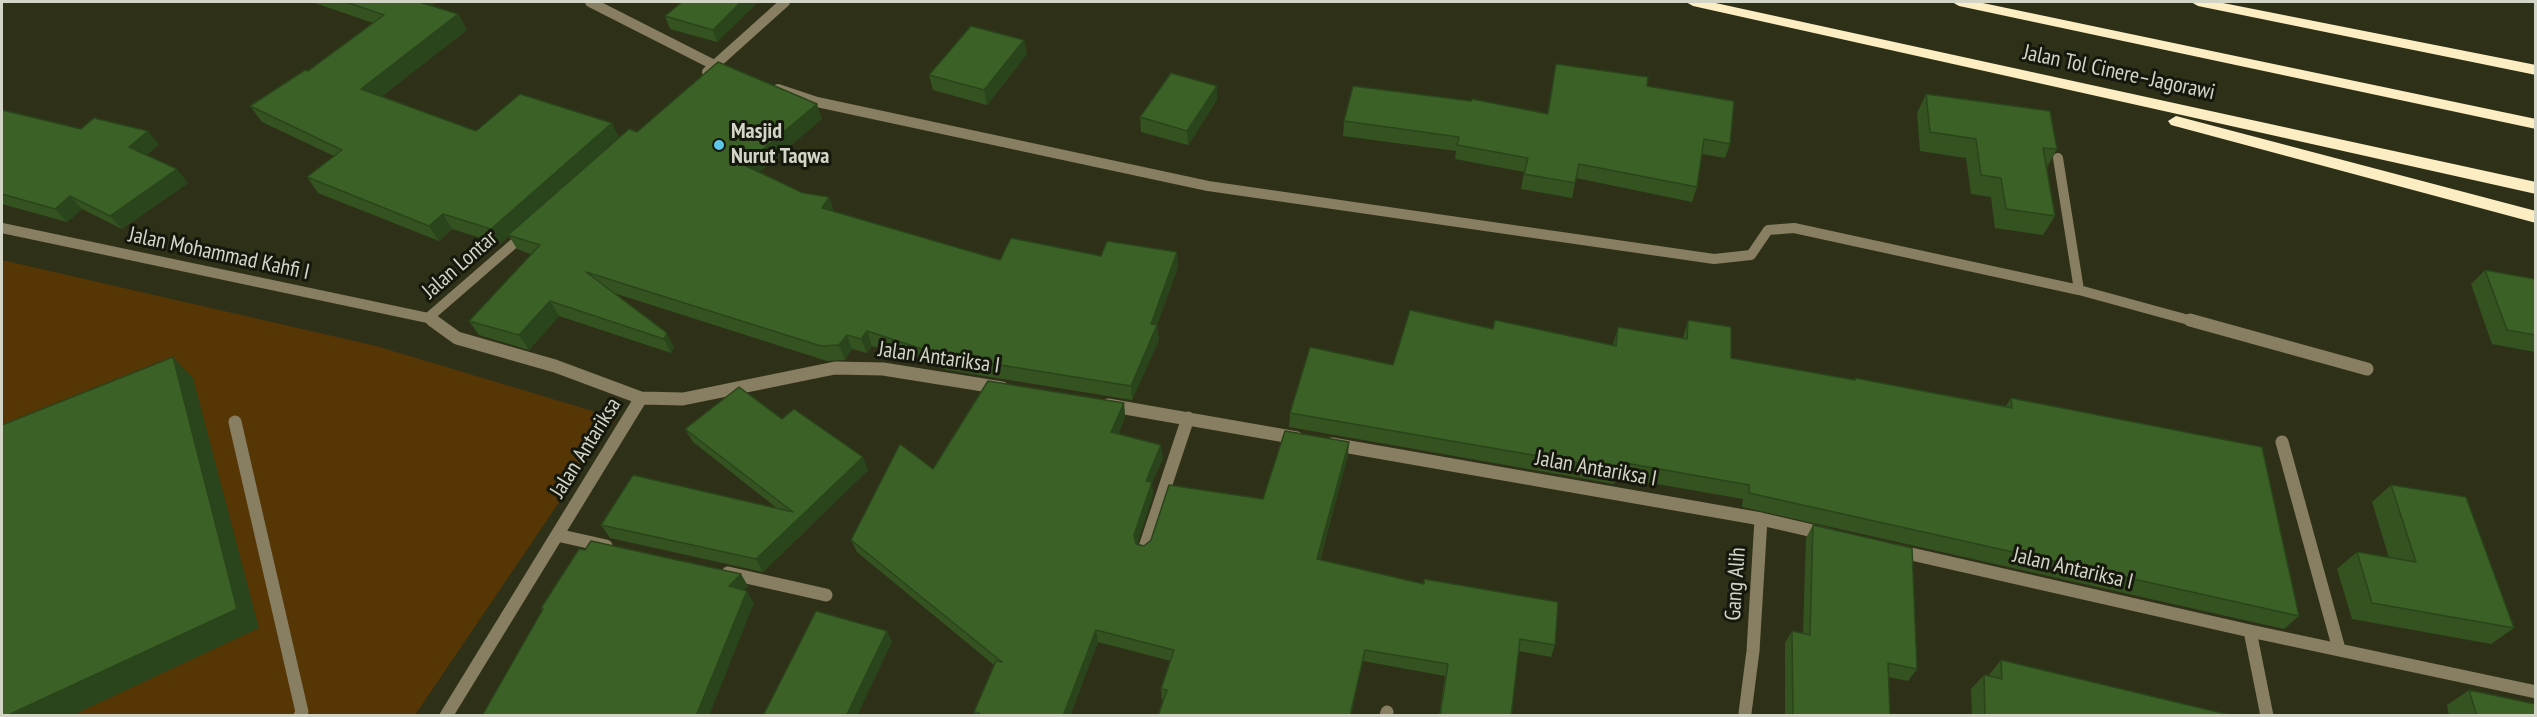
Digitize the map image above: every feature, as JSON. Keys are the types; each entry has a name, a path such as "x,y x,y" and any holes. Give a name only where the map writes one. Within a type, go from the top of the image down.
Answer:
{"highway":[{"name":"Jalan Tol Cinere–Jagorawi","path":"1694,2 2535,188"},
{"name":"Jalan Tol Cinere–Jagorawi","path":"1959,2 2535,124"},
{"path":"2198,2 2535,70"},
{"path":"1928,54 2535,217"}],"street":[{"path":"590,2 734,74"},
{"path":"696,82 785,2"},
{"path":"765,84 817,102 1208,186 1714,259 1750,255 1768,230 1794,228 2079,290 2367,369"},
{"path":"2058,158 2079,290"},
{"name":"Jalan Lontar","path":"428,318 539,222"},
{"name":"Jalan Mohammad Kahfi I","path":"2,228 428,318"},
{"name":"Jalan Antariksa","path":"428,318 457,338 555,366 641,398 446,716"},
{"name":"Jalan Antariksa I","path":"641,398 683,399 836,368 883,369 1012,390"},
{"name":"Jalan Antariksa I","path":"1094,403 1761,519 1843,538"},
{"path":"1144,550 1188,418"},
{"path":"235,422 302,712 300,716"},
{"path":"2282,442 2339,649"},
{"name":"Gang Alih","path":"1745,713 1753,651 1761,519"},
{"path":"557,535 616,548"},
{"name":"Jalan Antariksa I","path":"1889,549 2250,631 2535,692"},
{"path":"709,569 826,595"},
{"path":"2250,631 2267,716"}],"shaded area":[{"path":"2,260 376,346 616,418 415,715 2,716"}],"building":[{"path":"346,2 419,2 458,14 361,89 476,131 520,94 612,123 491,229 443,214 429,226 307,177 342,150 250,106 305,70 308,71 384,15"},
{"path":"682,2 741,2 713,30 665,16"},
{"path":"971,26 1024,40 984,90 929,75"},
{"path":"718,62 817,104 744,165 803,193 829,197 822,208 1000,260 1011,238 1101,256 1107,241 1177,252 1151,324 1157,325 1131,386 944,356 867,331 861,339 847,335 839,345 821,346 586,272 667,333 664,339 550,301 519,335 469,321 540,245 508,235 629,129 637,132"},
{"path":"1556,64 1648,77 1647,86 1734,101 1730,144 1704,139 1697,187 1579,164 1575,183 1524,174 1528,158 1457,145 1459,137 1344,121 1353,86 1471,101 1472,99 1548,114"},
{"path":"1171,73 1217,86 1187,131 1140,117"},
{"path":"1926,94 2050,111 2057,149 2043,148 2055,216 2006,209 2001,178 1981,175 1976,139 1930,132"},
{"path":"2,110 81,129 94,118 148,131 129,147 177,169 110,216 70,196 55,209 2,194"},
{"path":"2485,270 2535,279 2535,335 2507,330"},
{"path":"1410,310 1493,329 1495,320 1616,346 1618,327 1687,339 1688,320 1731,327 1731,358 1855,380 1855,378 2012,408 2011,398 2262,447 2299,616 1749,493 1749,485 1620,462 1619,470 1290,413 1310,347 1393,365"},
{"path":"173,357 237,609 2,716 2,425"},
{"path":"988,381 1124,403 1111,432 1161,445 1146,481 1152,482 1134,535 1136,544 1144,546 1151,540 1169,485 1263,499 1285,431 1349,442 1317,559 1424,584 1424,579 1558,602 1555,645 1520,639 1511,716 1440,716 1448,664 1365,650 1350,716 1158,716 1167,690 1161,689 1174,650 1096,630 1063,716 978,716 979,713 974,712 996,661 1002,662 851,540 900,444 933,469"},
{"path":"739,387 782,419 794,409 863,457 756,559 601,525 633,475 793,512 685,429"},
{"path":"2391,485 2466,497 2514,628 2372,603 2357,552 2416,562"},
{"path":"1813,525 1912,548 1917,669 1888,663 1890,716 1793,716 1792,631 1810,635"},
{"path":"591,541 741,574 729,586 747,591 696,716 482,716 543,609 541,608 579,549 585,550"},
{"path":"816,611 887,631 846,716 763,716"},
{"path":"2001,660 2234,716 1985,716 1984,675 2002,679"},
{"path":"2469,690 2535,704 2535,716 2477,716"}],"place":[{"name":"Masjid Nurut Taqwa","path":"719,145"}]}
